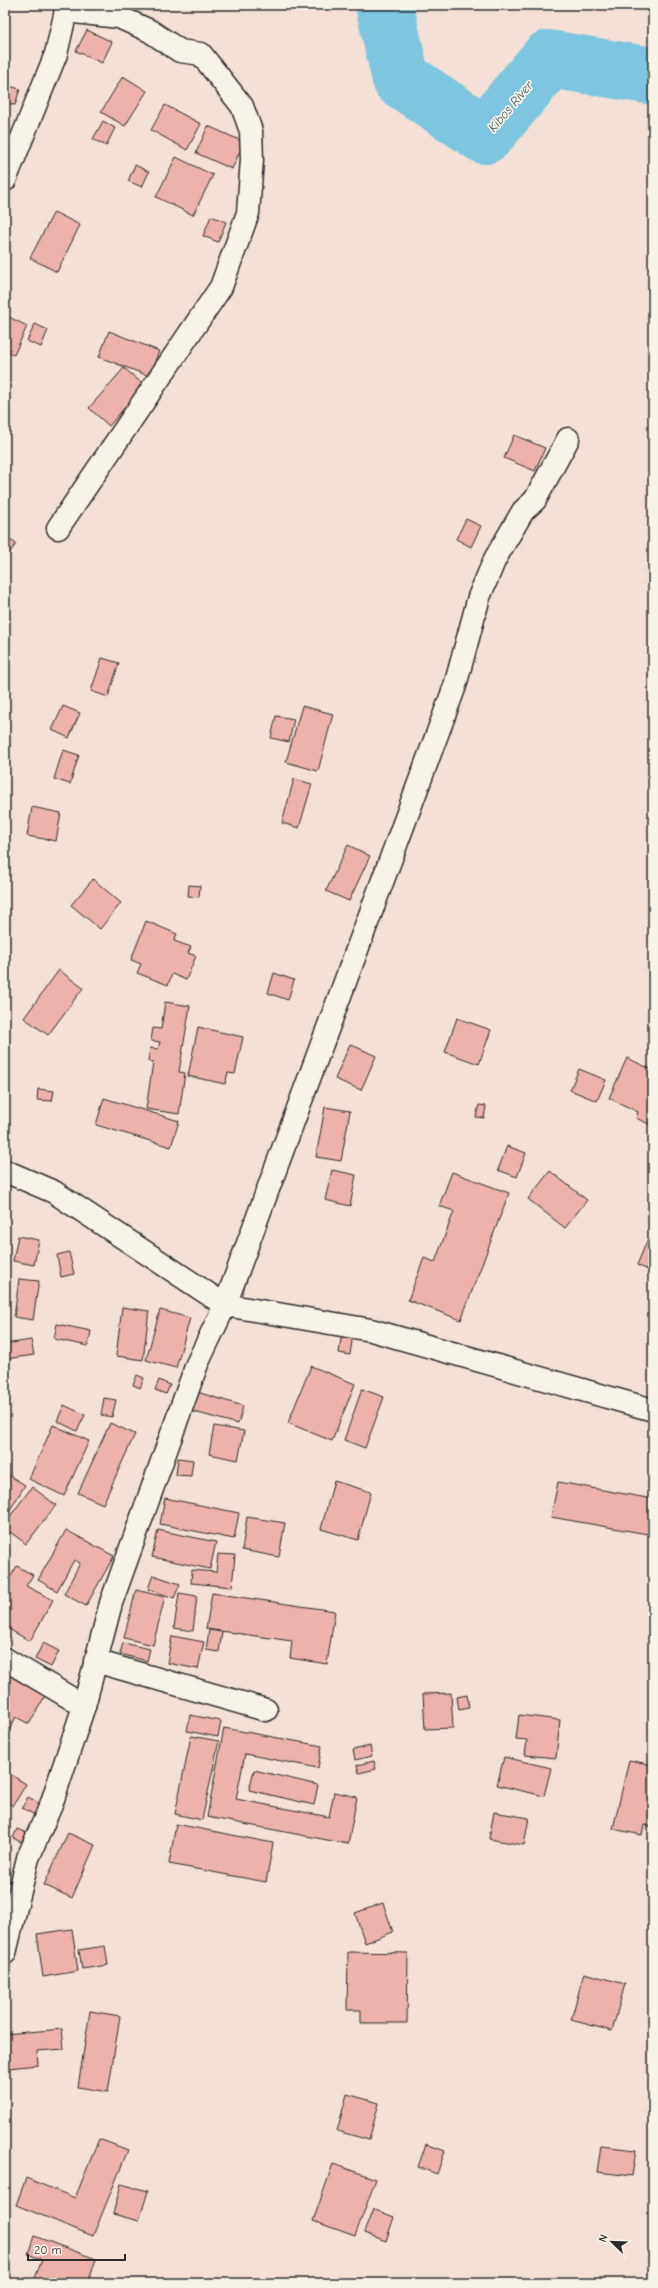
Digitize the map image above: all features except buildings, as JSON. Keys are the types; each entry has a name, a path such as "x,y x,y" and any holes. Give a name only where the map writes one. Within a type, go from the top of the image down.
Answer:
{"street":[{"path":"5,180 56,54 65,8 119,17 150,31 180,51 201,54 242,106 251,130 252,158 248,212 221,287 58,528"},
{"path":"5,1953 28,1858 51,1806 84,1706 94,1661 111,1603 197,1364 225,1305 455,686 479,597 510,532 523,510 535,500 568,439"},
{"path":"5,1171 54,1192 225,1305 372,1330 653,1410"},
{"path":"5,1659 84,1706"},
{"path":"94,1661 266,1710"}],"waterway":[{"name":"Kibos River","path":"384,5 401,79 485,135 549,59 653,76"}]}
